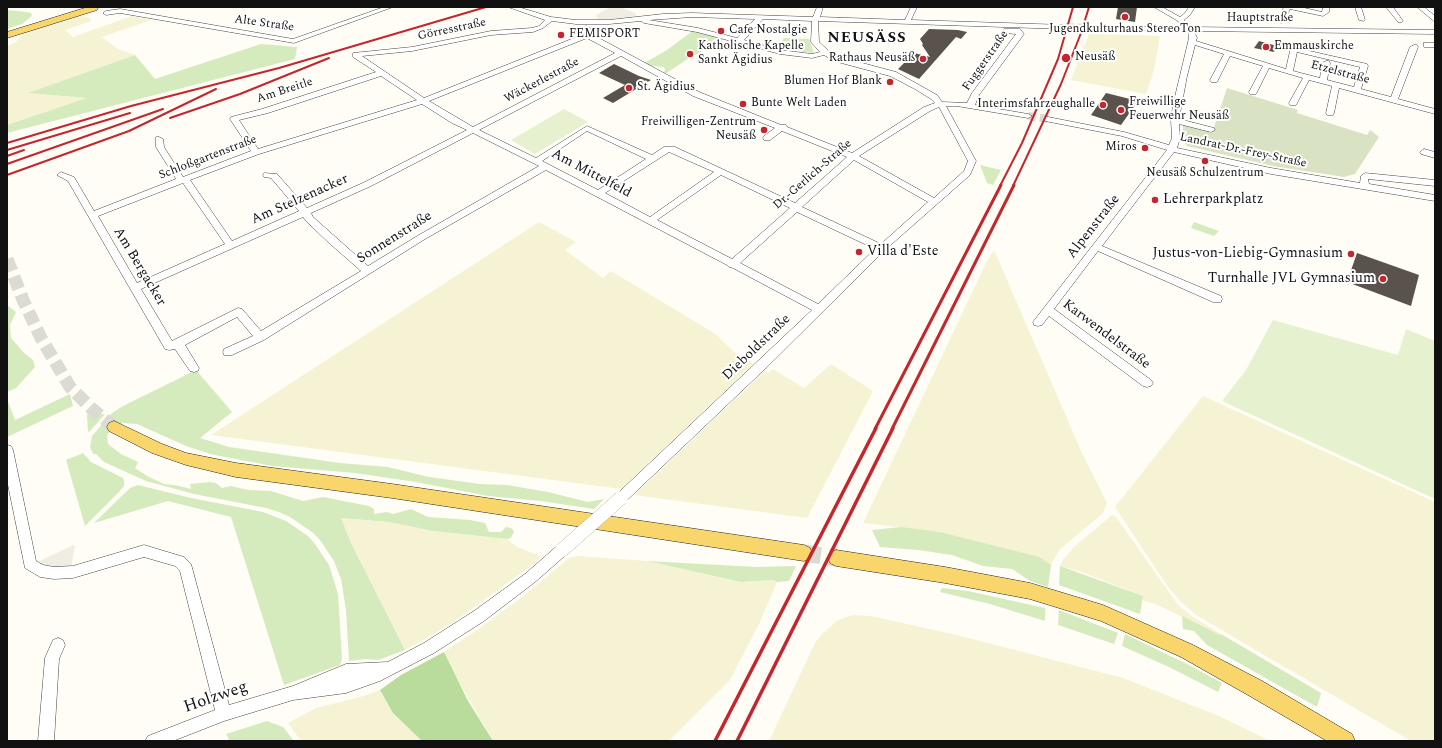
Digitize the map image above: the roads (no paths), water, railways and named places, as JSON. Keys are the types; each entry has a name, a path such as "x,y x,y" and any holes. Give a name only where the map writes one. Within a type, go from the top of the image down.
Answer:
{"main road":[{"path":"7,34 83,7"},
{"path":"41,22 59,13 64,8"},
{"path":"7,34 92,8 105,10"},
{"path":"114,427 157,449 186,458 236,470 804,553"},
{"path":"836,558 945,575 1030,591 1103,613 1187,651 1255,688 1345,741"}],"street":[{"name":"Alte Straße","path":"105,10 120,11 294,41 390,7"},
{"path":"511,7 550,19 586,23 683,15 1066,27"},
{"path":"820,7 815,20 815,42 825,53 837,59 893,74 924,90 941,104 970,106 1028,116"},
{"path":"907,22 914,7"},
{"path":"1157,7 1180,20 1192,34 1192,42 1183,76 1175,120 1176,138 1172,149"},
{"path":"1180,20 1188,14 1192,7"},
{"path":"1281,21 1287,7"},
{"path":"1291,7 1323,14 1326,12 1326,7"},
{"path":"1358,7 1362,20"},
{"path":"1389,7 1400,21"},
{"path":"1420,7 1435,20"},
{"path":"739,41 761,17"},
{"name":"Görresstraße","path":"356,56 368,53 412,49 491,32 533,30 541,27 550,19"},
{"path":"640,19 648,23 698,30 780,52 812,56 825,53"},
{"path":"586,23 588,35 620,54 696,94 783,127 853,156 933,201"},
{"name":"Fuggerstraße","path":"970,106 975,95 1018,36 1019,32 976,29 973,24"},
{"name":"Hauptstraße","path":"1086,28 1435,32"},
{"path":"423,100 588,35"},
{"name":"Etzelstraße","path":"1192,42 1289,72 1435,112"},
{"path":"1394,100 1414,47"},
{"path":"1289,72 1294,51 1296,50 1364,66 1357,90"},
{"path":"1214,80 1228,53"},
{"name":"Wäckerlestraße","path":"474,130 620,54"},
{"name":"Am Mittelfeld","path":"356,56 437,110 536,160 732,265 819,309"},
{"path":"1323,81 1326,63"},
{"path":"1253,92 1267,65"},
{"name":"Am Breitle","path":"256,152 234,119 265,111 382,73"},
{"path":"1293,103 1307,77"},
{"path":"1330,113 1336,85"},
{"name":"Schloßgartenstraße","path":"92,216 256,152 423,100"},
{"name":"Dr.-Gerlich-Straße","path":"732,265 853,156 928,109 941,104"},
{"name":"Dieboldstraße","path":"408,659 429,648 479,616 530,578 621,498 882,248 933,201 967,173 972,166 972,158 941,104"},
{"name":"Landrat-Dr.-Frey-Straße","path":"1048,120 1124,134 1172,149 1271,171 1435,198"},
{"path":"1175,120 1211,130"},
{"path":"767,138 783,127"},
{"path":"536,160 587,128 652,158"},
{"name":"Am Stelzenacker","path":"135,288 368,184 474,130"},
{"path":"159,139 160,147 231,246"},
{"path":"599,193 652,158 667,149 672,149 882,248"},
{"name":"Alpenstraße","path":"1038,322 1172,149"},
{"path":"1424,152 1435,155"},
{"name":"Sonnenstraße","path":"228,352 260,337 368,272 422,237 546,166"},
{"path":"650,221 720,172"},
{"name":"Am Bergacker","path":"61,175 71,180 169,346 178,344 194,368"},
{"path":"266,175 274,176 306,212 309,219 368,272"},
{"path":"1365,186 1365,176 1435,183"},
{"path":"1096,247 1217,299"},
{"name":"Karwendelstraße","path":"1048,310 1146,383"},
{"path":"178,344 238,312 260,337"},
{"path":"7,450 30,564 40,571 54,573 73,572 144,551 179,561 186,568 224,714"},
{"path":"46,741 52,658 58,645"},
{"name":"Holzweg","path":"152,741 224,714 293,693 346,686 375,676 408,659"}],"tunnel":[{"path":"1066,27 1086,28"},
{"path":"1028,116 1048,119"},
{"path":"7,259 23,300 41,338 70,387 91,408 114,427"},
{"path":"804,553 836,558"}],"railway":[{"path":"7,143 131,106 279,68 486,7"},
{"path":"1000,186 1022,143 1058,59 1073,7"},
{"path":"1013,186 1061,84 1081,33 1089,7"},
{"path":"170,118 240,94 329,58"},
{"path":"7,175 129,131 216,89"},
{"path":"7,164 163,109"},
{"path":"7,150 130,113"},
{"path":"7,156 24,150"},
{"path":"875,429 1001,185"},
{"path":"892,429 1014,185"},
{"path":"715,741 876,428"},
{"path":"737,741 893,428"}],"place":[{"name":"Jugendkulturhaus StereoTon","path":"1125,17"},
{"name":"Cafe Nostalgie","path":"721,31"},
{"name":"FEMISPORT","path":"561,35"},
{"name":"Emmauskirche","path":"1266,47"},
{"name":"Katholische Kapelle Sankt Ägidius","path":"690,54"},
{"name":"Neusäß","path":"1066,58"},
{"name":"Rathaus Neusäß","path":"923,59"},
{"name":"Blumen Hof Blank","path":"890,82"},
{"name":"St. Ägidius","path":"629,88"},
{"name":"Bunte Welt Laden","path":"743,104"},
{"name":"Interimsfahrzeughalle","path":"1103,105"},
{"name":"Freiwillige Feuerwehr Neusäß","path":"1121,110"},
{"name":"Freiwilligen-Zentrum Neusäß","path":"764,130"},
{"name":"Miros","path":"1145,148"},
{"name":"Neusäß Schulzentrum","path":"1205,161"},
{"name":"Lehrerparkplatz","path":"1155,200"},
{"name":"Villa d'Este","path":"859,252"},
{"name":"Justus-von-Liebig-Gymnasium","path":"1351,254"},
{"name":"Turnhalle JVL Gymnasium","path":"1383,279"}],"district":[{"name":"NEUSÄSS","path":"867,39"}]}
